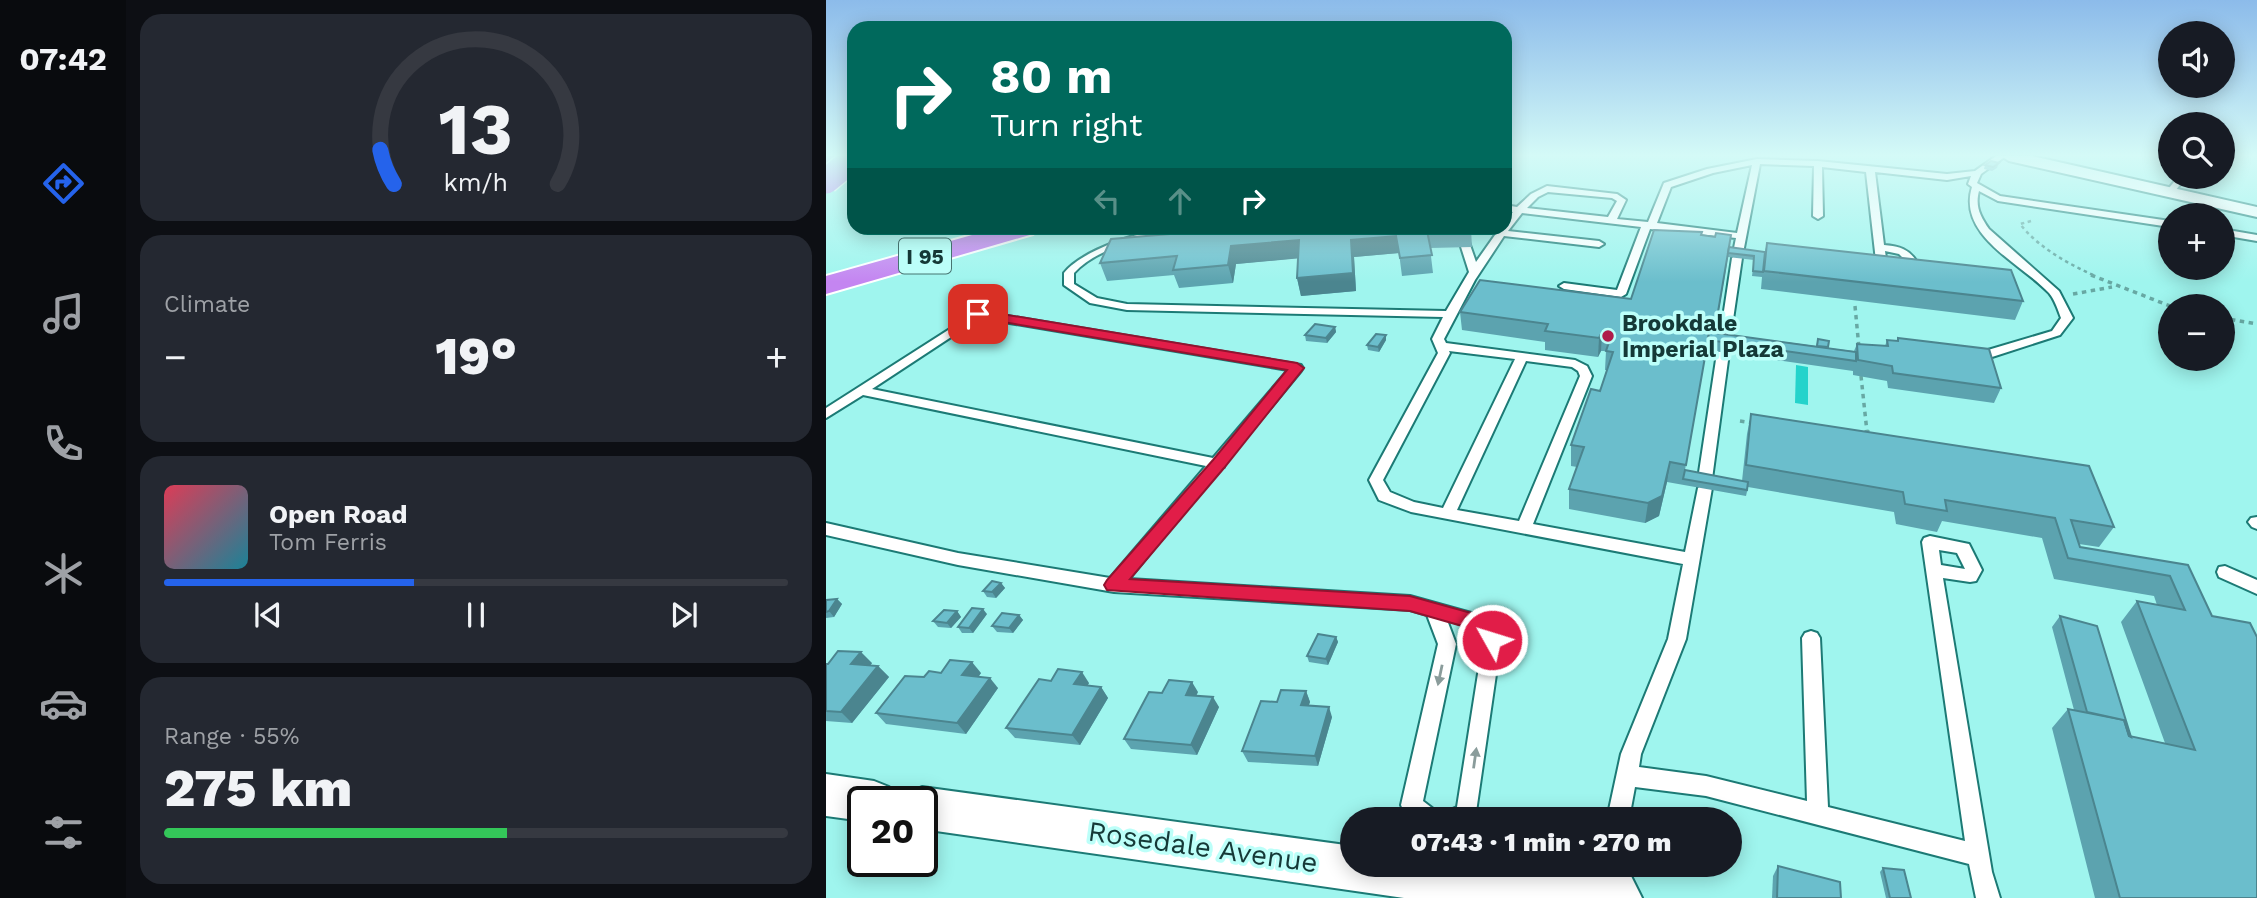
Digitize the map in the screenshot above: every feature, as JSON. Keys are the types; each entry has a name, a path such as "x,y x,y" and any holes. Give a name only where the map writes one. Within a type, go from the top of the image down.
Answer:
{"highway":[{"name":"I 95","path":"826,266 934,235"},
{"name":"I 95","path":"826,285 1000,235"}],"street":[{"path":"2195,198 2257,212"},
{"path":"826,795 847,798"},
{"name":"Rosedale Avenue","path":"938,810 1340,860"},
{"name":"Rosedale Avenue","path":"1488,877 1594,887"}],"lane":[{"path":"1512,208 1528,198"},
{"path":"1612,221 1622,200 1618,198"},
{"path":"1564,286 1621,294 1661,198"},
{"path":"1621,807 1631,754 1677,639 1705,484 1740,236 1749,198"},
{"path":"1818,198 1818,216"},
{"path":"1874,198 1880,247"},
{"path":"1971,198 1982,229 2057,295 2067,317 2056,333 1992,353"},
{"path":"1998,198 2158,222"},
{"path":"1512,209 1740,236"},
{"path":"1512,234 1599,243"},
{"path":"2235,234 2257,237"},
{"path":"1153,235 1090,256 1069,273 1069,285 1094,301 1126,307 1448,314"},
{"path":"1461,235 1475,275"},
{"path":"1501,235 1448,314 1438,339 1444,353 1376,480 1384,496 1411,507 1692,559"},
{"path":"826,414 978,314 1297,368 1219,464 1114,585"},
{"path":"1442,346 1575,364 1583,369 1587,376 1524,528"},
{"path":"1448,514 1522,357"},
{"path":"862,391 1219,464"},
{"path":"826,529 958,559 1114,585 1410,603 1475,621 1492,640 1468,807"},
{"path":"1934,570 1988,898"},
{"path":"2225,572 2257,587"},
{"path":"1415,807 1412,804 1447,644 1434,610"},
{"path":"1811,638 1818,815"},
{"path":"1627,776 1706,786 1979,856"}],"path":[{"path":"2036,221 2020,225 2035,240 2114,287 2158,302"},
{"path":"2051,290 2071,294 2114,287"},
{"path":"1856,306 1860,360"},
{"path":"2235,320 2257,324"},
{"path":"1855,439 1867,440 1861,376"},
{"path":"1740,421 1765,425"}],"shaded area":[{"path":"1796,365 1808,367 1808,405 1795,403"}],"building":[{"path":"1654,230 1702,232 1701,235 1715,237 1716,233 1731,235 1716,324 1711,323 1686,465 1670,462 1662,496 1648,503 1569,489 1584,447 1571,445 1591,389 1600,391 1613,352 1606,351 1612,333 1602,332 1599,338 1545,331 1548,324 1460,312 1480,280 1631,299"},
{"path":"1158,235 1428,235 1432,255 1400,258 1396,236 1351,240 1353,273 1297,278 1299,240 1231,246 1228,265 1173,270 1177,256 1100,263 1111,239"},
{"path":"1767,243 2011,270 2023,301 1764,271"},
{"path":"1729,247 1765,252 1763,272 1753,271 1754,256 1728,253"},
{"path":"1315,324 1335,327 1326,338 1305,335"},
{"path":"1709,332 1856,352 1856,361 1708,340"},
{"path":"1376,334 1386,335 1378,347 1367,345"},
{"path":"1898,338 1989,349 2001,388 1893,373 1892,366 1858,360 1857,344 1888,346 1887,340 1898,341"},
{"path":"1818,339 1829,341 1828,347 1817,346"},
{"path":"1751,414 2089,466 2114,527 2071,520 2080,547 2188,565 2212,616 2250,623 2257,637 2257,898 2120,898 2068,709 2124,720 2129,736 2195,750 2137,601 2185,610 2170,576 2068,558 2055,518 1945,500 1947,511 1905,504 1903,492 1746,465"},
{"path":"1685,470 1748,482 1747,490 1683,479"},
{"path":"992,581 1001,583 992,592 983,591"},
{"path":"837,599 829,611 826,612 826,600"},
{"path":"972,608 983,609 969,628 958,627"},
{"path":"944,610 957,611 947,623 933,621"},
{"path":"1002,613 1019,615 1009,628 992,626"},
{"path":"2060,616 2097,626 2131,737 2124,720 2087,712"},
{"path":"1318,634 1336,637 1326,659 1307,656"},
{"path":"838,651 861,652 851,664 878,666 841,712 826,711 826,664"},
{"path":"950,660 972,662 962,675 990,678 957,723 876,713 905,676 924,677 929,671 941,673"},
{"path":"1058,669 1082,672 1074,684 1101,687 1072,735 1006,728 1039,679 1051,681"},
{"path":"1169,680 1192,682 1186,695 1213,697 1191,745 1124,739 1149,692 1162,693"},
{"path":"1281,690 1306,691 1301,705 1329,707 1315,756 1242,751 1261,701 1277,702"},
{"path":"1778,866 1840,882 1841,898 1777,898"},
{"path":"1883,868 1904,870 1911,898 1890,898"}],"place":[{"name":"Brookdale Imperial Plaza","path":"1608,336"}],"route":[{"path":"978,314 1297,368 1219,464 1114,585 1410,603 1475,621 1492,640"}]}
